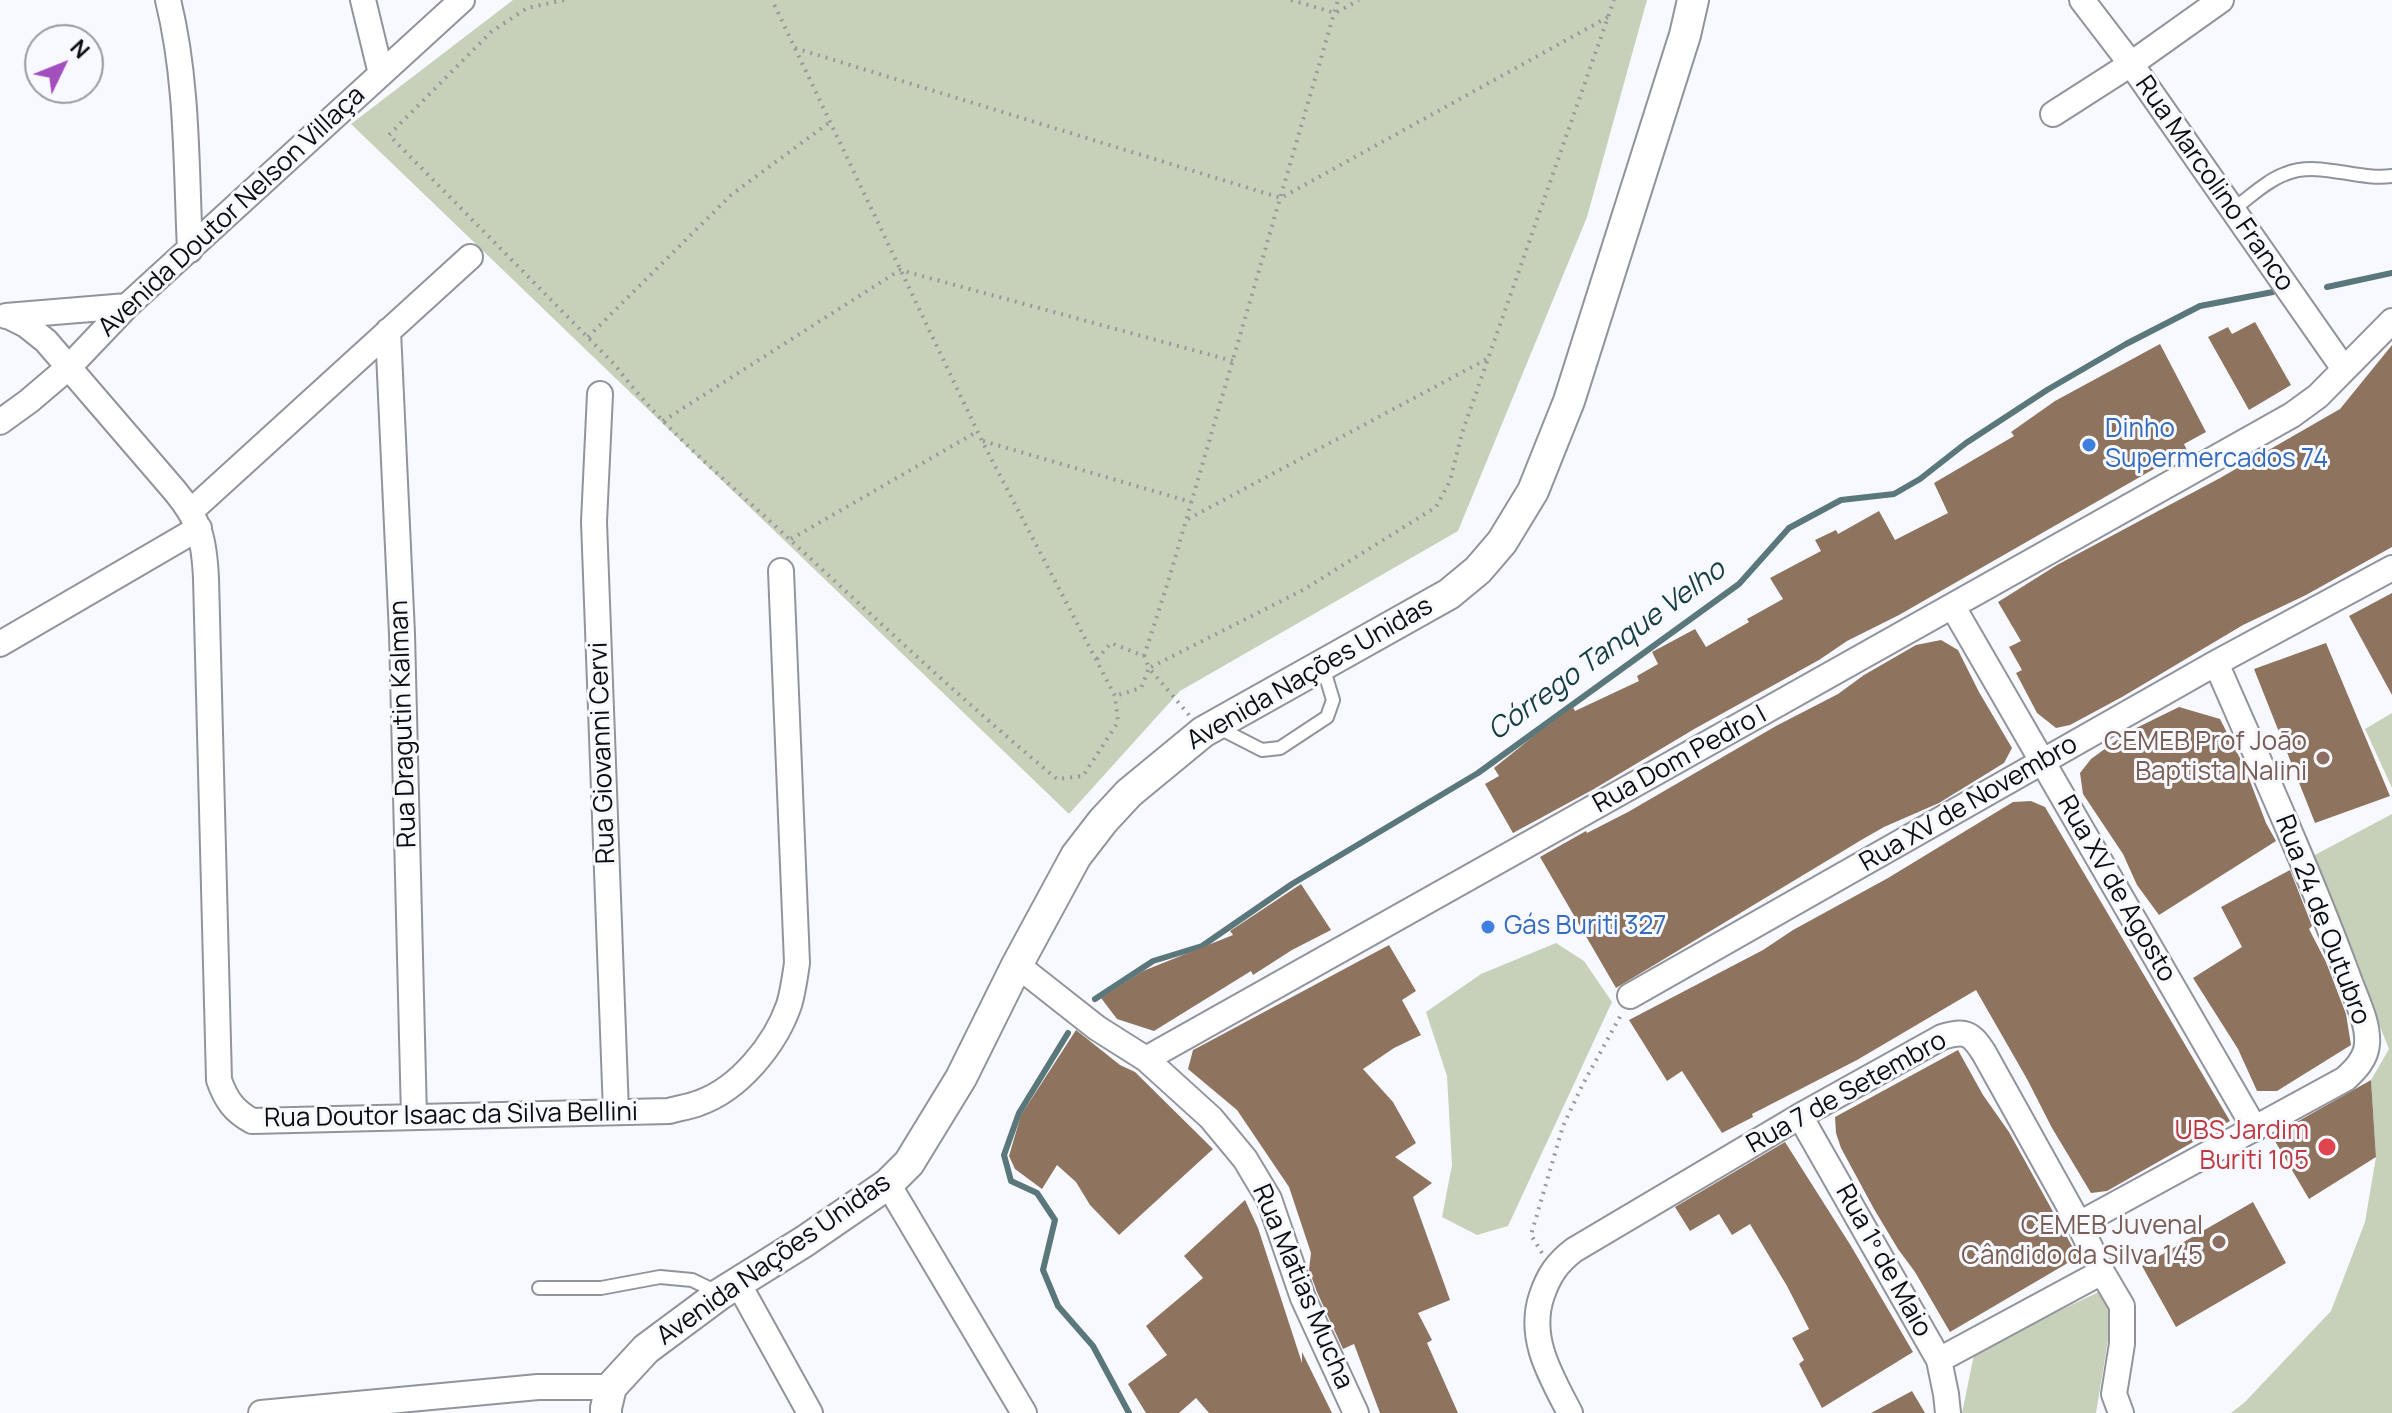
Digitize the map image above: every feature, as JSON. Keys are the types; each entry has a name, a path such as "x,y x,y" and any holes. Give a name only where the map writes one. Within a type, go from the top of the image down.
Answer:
{"street":[{"path":"168,0 177,36 183,94 190,250"},
{"path":"363,0 381,74"},
{"name":"Avenida Doutor Nelson Villaça","path":"0,422 69,367 127,306 462,0"},
{"name":"Avenida Nações Unidas","path":"606,1405 646,1349 729,1288 888,1184 909,1163 961,1078 1076,856 1129,793 1208,729 1449,594 1478,570 1502,542 1533,491 1569,401 1685,35 1693,0"},
{"name":"Rua Marcolino Franco","path":"2082,0 2131,64 2344,369"},
{"path":"2053,114 2131,64 2221,0"},
{"path":"0,644 195,519 388,331 470,257"},
{"path":"4,316 127,306"},
{"path":"4,316 37,333 69,367 195,519"},
{"name":"Rua Dom Pedro I","path":"1146,1059 2292,415 2318,396 2392,321"},
{"name":"Rua Dragutin Kalman","path":"388,331 402,634 414,1117"},
{"name":"Rua Giovanni Cervi","path":"600,394 594,522 616,1112"},
{"name":"Rua Doutor Isaac da Silva Bellini","path":"195,519 205,552 219,1080 224,1095 241,1115 252,1121 669,1111 699,1103 724,1090 753,1063 778,1030 790,1003 797,963 781,571"},
{"name":"Rua XV de Novembro","path":"1630,996 2216,663 2392,568"},
{"name":"Rua XV de Agosto","path":"1953,607 2255,1129"},
{"name":"Rua 24 de Outubro","path":"2216,663 2335,943 2365,1026 2367,1045 2355,1070 2345,1079 2255,1129"},
{"path":"1017,965 1097,1028 1146,1059"},
{"name":"Rua 7 de Setembro","path":"1550,1276 1560,1261 1574,1250 1800,1116 1942,1037 1958,1032 1969,1035 1984,1053 2079,1224"},
{"name":"Rua Matias Mucha","path":"1146,1059 1211,1118 1245,1159 1269,1199 1303,1298 1356,1413"},
{"name":"Rua 1º de Maio","path":"1800,1116 1939,1360 1948,1413"},
{"path":"2121,1413 2114,1394 2122,1344 2122,1306 2079,1224 2255,1129"},
{"path":"888,1184 1024,1413"},
{"path":"1939,1360 2102,1272"},
{"path":"1550,1276 1538,1308 1539,1348 1570,1413"},
{"path":"729,1288 810,1413"},
{"path":"261,1413 538,1387 606,1405"}],"lane":[{"path":"2232,210 2281,175 2295,170 2330,171 2377,178 2392,176"},
{"path":"1208,729 1262,750 1280,748 1327,717 1333,700 1323,665"},
{"path":"539,1288 601,1288 660,1277 729,1288"}],"path":[{"path":"564,0 527,8 491,32 389,135 615,365 663,421 999,730 1057,779 1083,776 1118,722 1115,696 982,441 772,0"},
{"path":"1291,0 1335,13 1359,0"},
{"path":"1208,729 1149,668 1144,656 1338,0"},
{"path":"1115,696 1141,688 1149,668 1303,590 1436,507 1450,481 1462,433 1614,0"},
{"path":"795,48 1281,198 1608,17"},
{"path":"588,337 731,195 830,122"},
{"path":"663,421 900,270 1233,361"},
{"path":"1186,520 1489,358"},
{"path":"791,539 978,431"},
{"path":"982,441 1191,502"},
{"path":"1096,660 1111,643 1144,656"},
{"path":"1550,1276 1531,1235 1541,1193 1563,1126 1630,996"}],"green space":[{"path":"513,0 1647,0 1587,217 1458,531 1180,691 1069,814 351,124"},
{"path":"2392,713 2392,788 2365,729"},
{"path":"2392,814 2392,1413 2231,1413 2331,1311 2365,1222 2376,1157 2371,1080 2389,1049 2311,857"},
{"path":"1556,943 1584,961 1612,1002 1508,1226 1477,1235 1442,1217 1452,1165 1447,1076 1426,1012 1481,974"},
{"path":"2103,1290 2113,1310 2096,1413 1962,1413 1975,1350"}],"building":[{"path":"2255,322 2291,385 2249,410 2208,337 2228,327 2232,334"},
{"path":"2160,344 2206,432 2184,444 2187,450 1513,833 1485,784 1499,776 1494,768 1535,735 1573,707 1575,711 1639,681 1637,676 1658,664 1652,652 1695,629 1706,647 1783,599 1770,578 1821,551 1815,540 1836,530 1838,534 1879,511 1895,540 1948,513 1934,483 2014,436 2011,432 2055,401"},
{"path":"2392,345 2392,547 2306,595 2243,625 2070,725 2056,728 2037,713 2016,673 2022,670 2009,647 2021,641 1998,602 2057,565 2220,478 2340,409"},
{"path":"2392,593 2392,695 2349,616"},
{"path":"1941,640 1958,650 2012,748 2004,763 1939,803 1863,839 1616,988 1540,857 1628,812 1776,726 1838,694 1916,645"},
{"path":"2326,643 2390,796 2315,823 2254,669"},
{"path":"2179,707 2220,719 2276,841 2159,915 2137,885 2123,854 2083,794 2080,773 2091,759 2128,732"},
{"path":"2031,801 2045,807 2230,1121 2107,1191 2091,1193 1976,990 1857,1060 1752,1114 1753,1117 1722,1133 1682,1071 1667,1081 1629,1020 1763,950 2013,802"},
{"path":"2290,870 2312,926 2309,929 2326,962 2346,1014 2351,1045 2277,1091 2257,1091 2238,1049 2193,978 2242,947 2221,907"},
{"path":"1301,884 1331,930 1253,975 1251,971 1154,1031 1117,1019 1101,998 1143,971 1233,935 1230,931"},
{"path":"1389,945 1416,991 1402,1000 1421,1035 1394,1048 1363,1069 1393,1102 1416,1143 1395,1157 1432,1183 1413,1197 1450,1300 1418,1313 1432,1340 1427,1343 1458,1413 1380,1413 1354,1344 1343,1349 1317,1292 1309,1270 1311,1253 1289,1187 1237,1110 1188,1069 1193,1050"},
{"path":"1076,1030 1120,1065 1135,1072 1213,1149 1119,1235 1090,1205 1076,1182 1057,1165 1042,1189 1015,1169 1009,1156 1021,1115"},
{"path":"1958,1050 1983,1095 2009,1132 2078,1257 1950,1332 1874,1209 1841,1148 1835,1117"},
{"name":"UBS Jardim Buriti 105","path":"2371,1080 2376,1157 2309,1199 2272,1136"},
{"path":"1785,1142 1913,1352 1822,1408 1799,1364 1804,1360 1792,1338 1809,1329 1750,1224 1732,1235 1719,1214 1690,1231 1675,1207"},
{"path":"1245,1200 1258,1228 1302,1363 1302,1352 1332,1413 1209,1413 1196,1398 1179,1413 1146,1413 1128,1384 1167,1355 1146,1326 1203,1278 1184,1256"},
{"path":"2253,1202 2286,1263 2176,1327 2142,1266"},
{"path":"1912,1391 1925,1413 1871,1413"}],"waterway":[{"name":"Córrego Tanque Velho","path":"2327,287 2392,273"},
{"name":"Córrego Tanque Velho","path":"1095,999 1153,961 1202,946 1292,884 1478,773 1739,584 1789,528 1841,500 1894,494 2047,390 2200,306 2273,292"},
{"name":"Córrego Tanque Velho","path":"1068,1033 1019,1113 1004,1155 1011,1181 1037,1193 1055,1220 1043,1270 1058,1306 1093,1346 1129,1413"}],"place":[{"name":"Dinho Supermercados 74","path":"2089,445"},
{"name":"CEMEB Prof João Baptista Nalini","path":"2323,758"},
{"name":"Gás Buriti 327","path":"1488,927"},
{"name":"UBS Jardim Buriti 105","path":"2327,1147"},
{"name":"CEMEB Juvenal Cândido da Silva 145","path":"2219,1242"}]}
